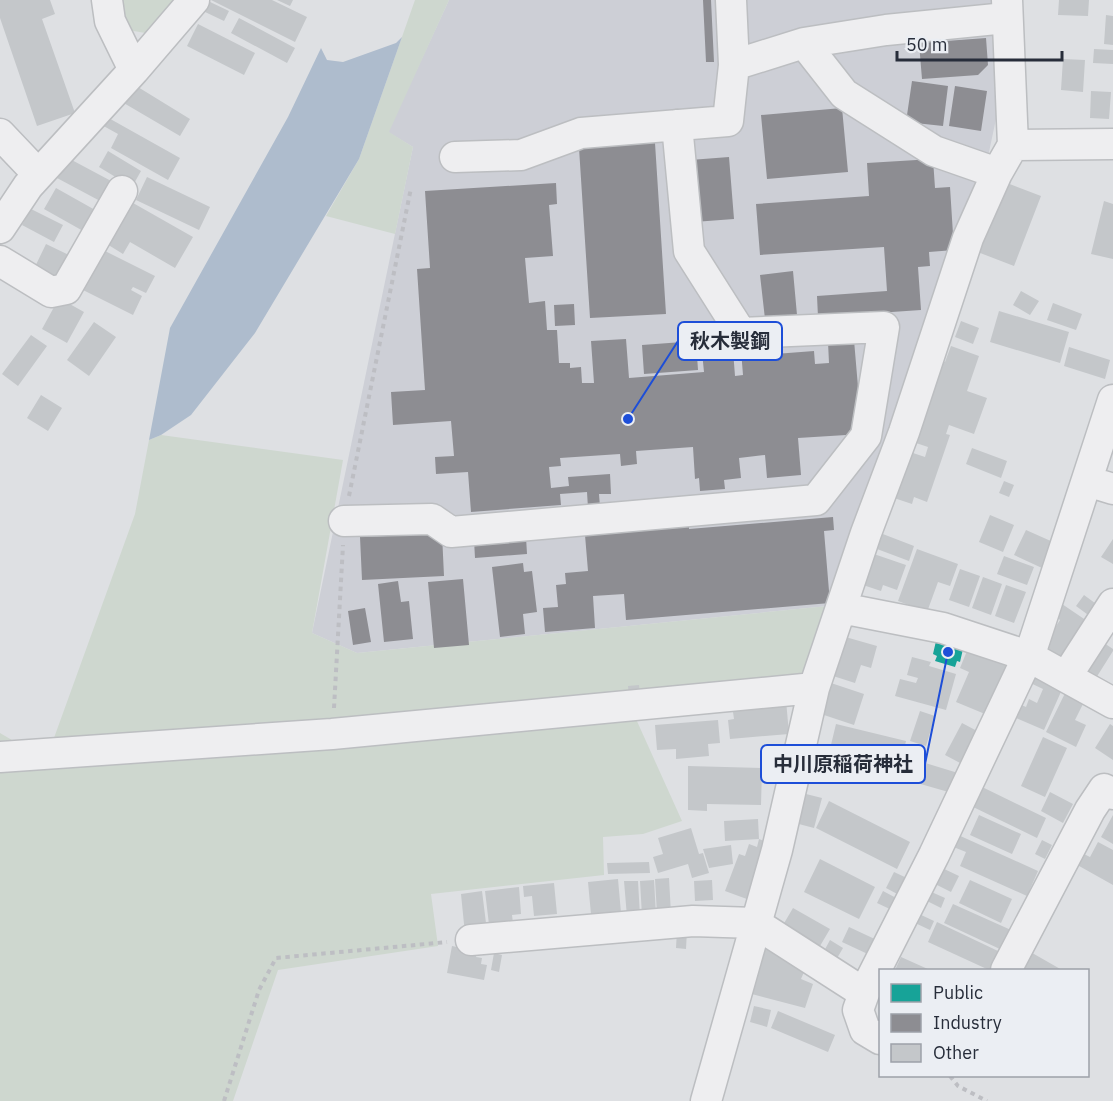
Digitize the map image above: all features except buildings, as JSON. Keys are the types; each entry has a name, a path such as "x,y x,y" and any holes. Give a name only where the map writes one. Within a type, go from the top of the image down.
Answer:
{"street":[{"path":"107,0 110,21 134,70"},
{"path":"0,228 38,174 134,70 194,0"},
{"path":"455,157 521,155 581,133 728,121 734,65 731,0"},
{"path":"706,1101 777,850 814,688 866,533 904,432 968,238 997,172 1013,146 1006,9 804,43 734,65"},
{"path":"804,43 844,94 934,151 997,172"},
{"path":"344,521 432,519 451,532 816,500 866,436 884,327 741,333 689,251 677,125"},
{"path":"0,134 38,174"},
{"path":"1013,146 1113,144"},
{"path":"0,261 51,292 66,289 122,191"},
{"path":"879,1038 865,1030 858,1010 864,993 934,855 1028,656 1100,485 1113,400"},
{"path":"1066,677 1113,604"},
{"path":"841,608 943,628 1028,656 1113,703"},
{"path":"0,757 332,734 814,688"},
{"path":"1007,969 1090,810 1104,789 1113,794"},
{"path":"471,940 693,921 755,923 864,993"}],"path":[{"path":"332,734 344,521 411,188"},
{"path":"224,1101 259,990 276,958 471,940"},
{"path":"951,1077 958,1086 987,1101"}],"shaded area":[{"path":"117,0 179,0 151,34 128,30"},
{"path":"415,0 449,0 389,132 413,147 395,234 326,216 359,159"},
{"path":"449,0 995,0 998,87 996,119 989,152 838,605 357,653 312,633 413,147 388,132"},
{"path":"161,435 343,460 312,633 357,653 838,605 804,687 636,719 682,821 643,834 603,837 604,875 431,894 438,946 278,970 233,1101 0,1101 0,733 46,760 135,514 149,440"}],"water":[{"path":"402,37 359,159 255,333 191,415 161,435 149,440 170,328 288,117 321,48 327,60 343,62 396,43"}],"place":[{"name":"秋木製鋼","path":"628,419"},
{"name":"中川原稲荷神社","path":"948,652"}]}
